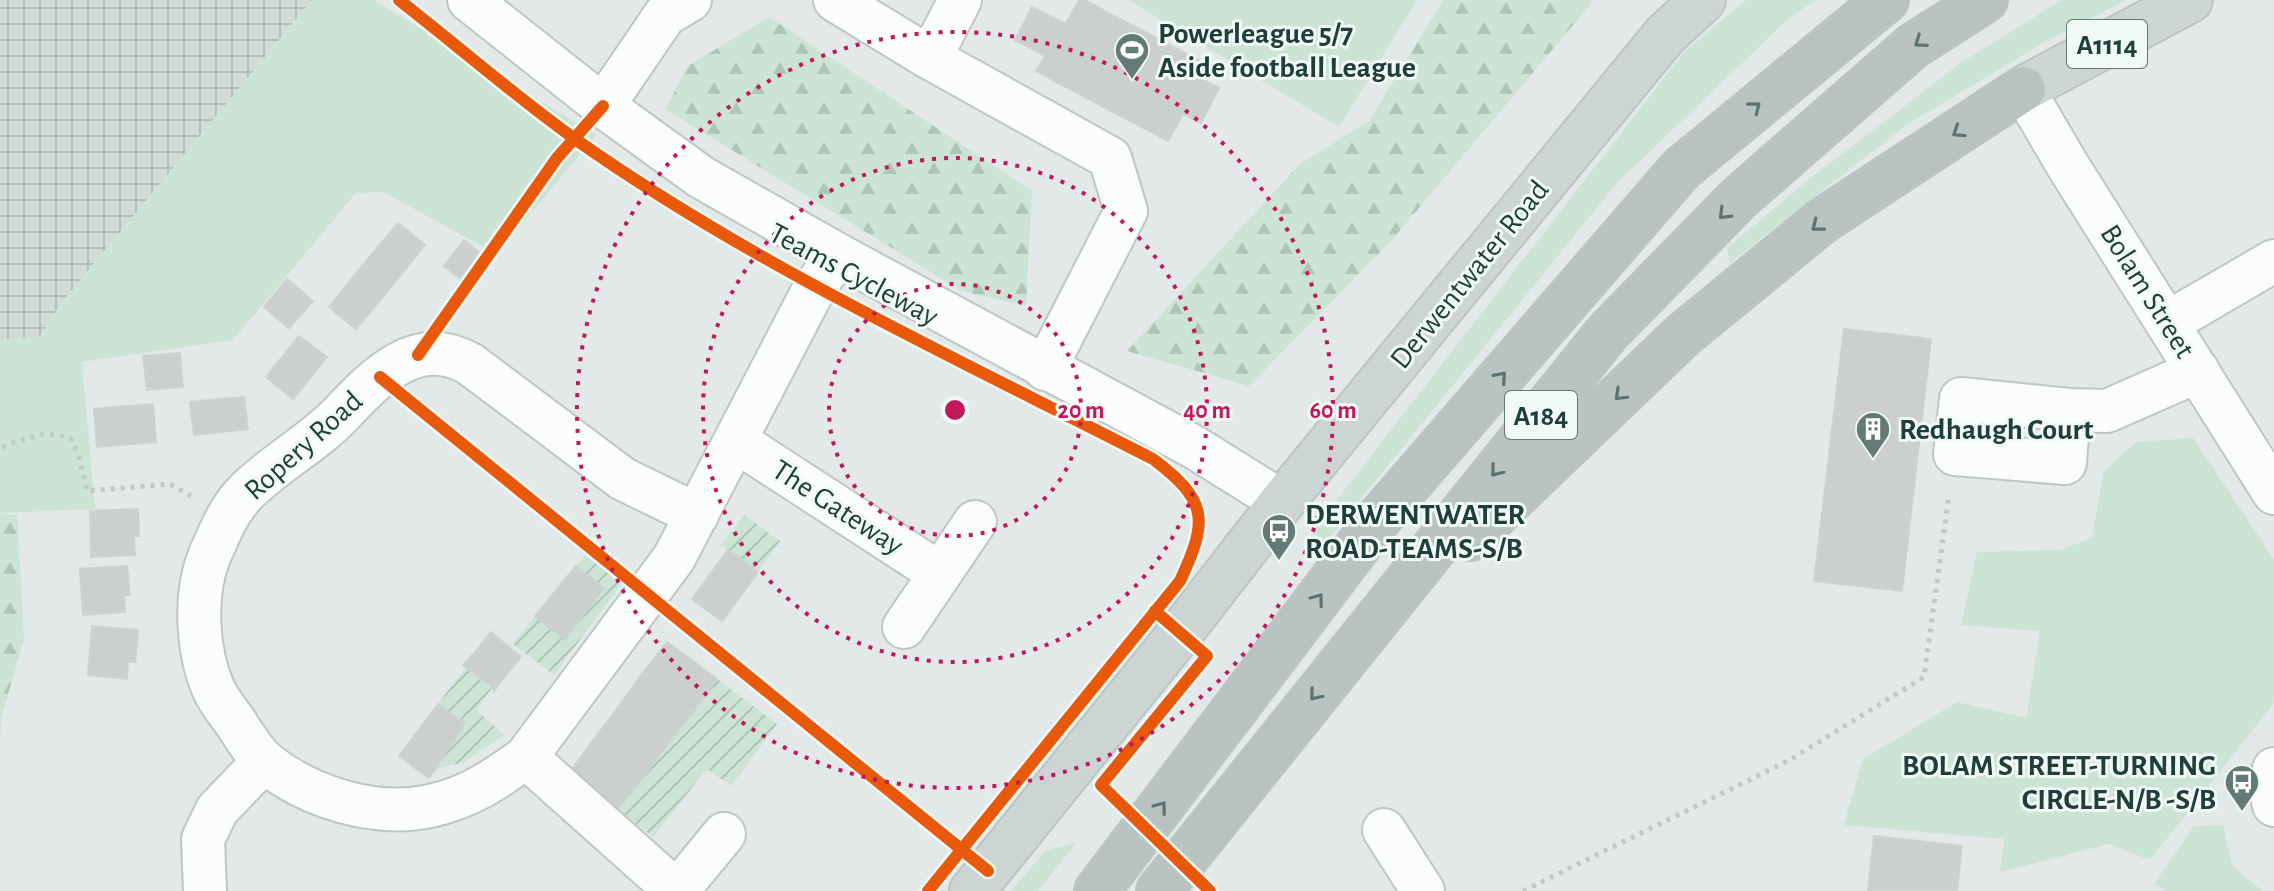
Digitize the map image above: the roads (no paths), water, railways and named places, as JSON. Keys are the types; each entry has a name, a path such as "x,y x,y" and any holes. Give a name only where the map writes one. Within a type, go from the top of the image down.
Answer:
{"highway":[{"name":"A184","path":"1097,891 1380,517 1681,169 1886,0"},
{"name":"A184","path":"1159,891 1607,333 1739,198 1913,46 1985,0"},
{"name":"A1114","path":"1342,662 1683,335 1822,221 2023,89"}],"main road":[{"name":"Derwentwater Road","path":"972,891 1282,502 1665,35 1703,0"},
{"name":"A1114","path":"2023,89 2190,0"}],"street":[{"path":"469,0 603,106 701,177 1045,369 1194,447 1282,502"},
{"path":"603,106 665,15 690,0"},
{"path":"835,0 930,58 1110,158 1126,211 1045,369"},
{"path":"930,58 960,0"},
{"name":"Bolam Street","path":"2023,89 2068,166 2274,493"},
{"name":"Ropery Road","path":"697,515 623,479 470,364 454,355 437,352 418,355 395,365 312,441 268,472 243,496 226,519 208,560 201,595 203,655 213,689 264,761 299,783 335,800 380,808 427,807 473,794 526,757 648,597 674,558 697,515 736,441 816,285 838,255"},
{"path":"2169,322 2274,261"},
{"path":"2069,410 2065,463 1955,454 1961,399 2107,411 2198,371"},
{"name":"The Gateway","path":"736,441 939,573"},
{"path":"904,627 975,522"},
{"path":"526,757 676,891 724,834"},
{"path":"205,891 203,839 217,810 264,761"},
{"path":"2274,769 2271,792 2274,805"},
{"path":"1384,830 1423,891"}],"place":[{"name":"Powerleague 5/7 Aside football League","path":"1132,81"},
{"name":"Redhaugh Court","path":"1873,460"},
{"name":"DERWENTWATER ROAD-TEAMS-S/B","path":"1279,562"},
{"name":"BOLAM STREET-TURNING CIRCLE-N/B -S/B","path":"2242,813"}]}
